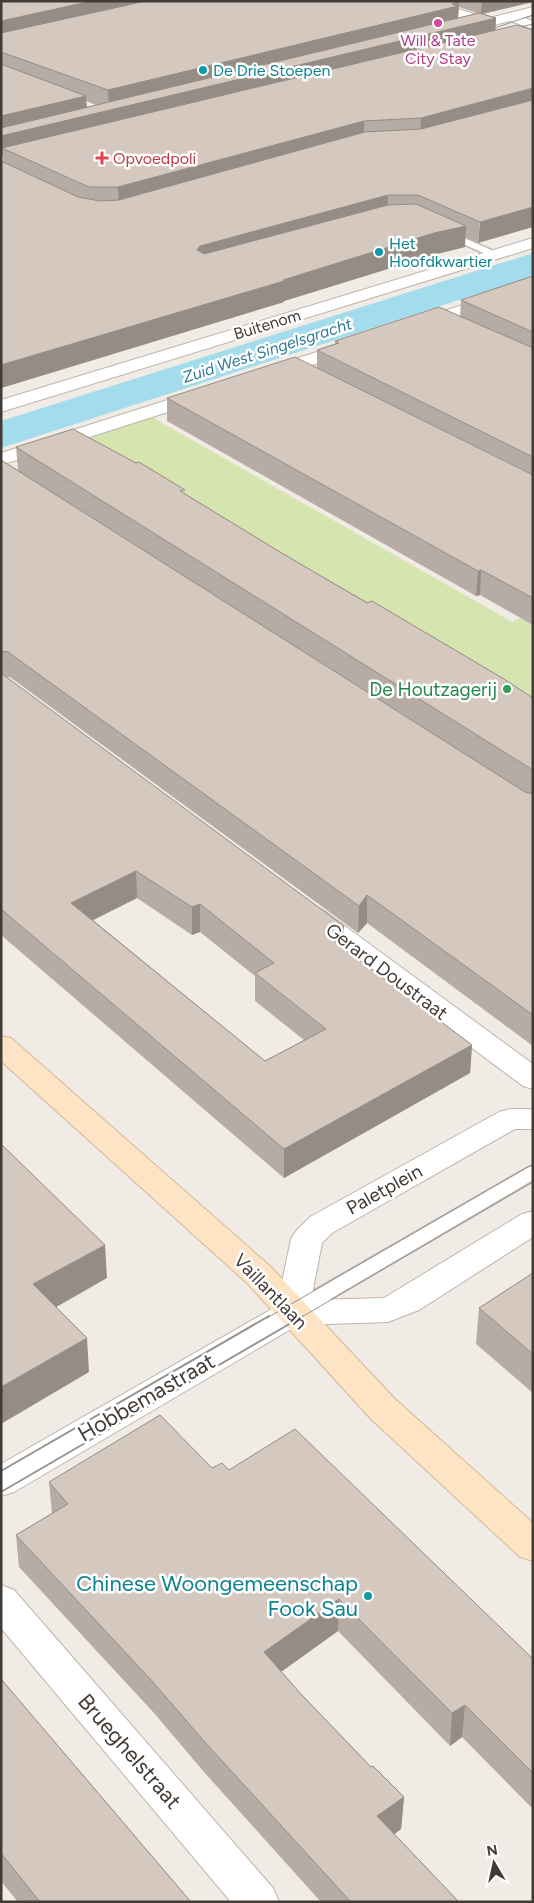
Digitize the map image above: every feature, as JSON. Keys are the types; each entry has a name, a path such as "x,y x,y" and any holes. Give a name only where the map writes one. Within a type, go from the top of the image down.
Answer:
{"main road":[{"name":"Vaillantlaan","path":"1,1045 258,1275 396,1422 533,1546"}],"street":[{"path":"420,1 488,23"},
{"path":"442,34 533,11"},
{"path":"510,17 533,20"},
{"path":"510,17 533,26"},
{"name":"Buitenom","path":"1,406 533,243"},
{"path":"400,331 533,287"},
{"path":"436,319 463,331"},
{"path":"252,378 372,340"},
{"path":"289,366 312,379"},
{"path":"4,469 215,390"},
{"name":"Gerard Doustraat","path":"295,902 533,1079"},
{"name":"Paletplein","path":"292,1313 307,1239 322,1225 510,1119 533,1119"},
{"path":"292,1313 388,1310 407,1301 533,1222"},
{"name":"Hobbemastraat","path":"1,1482 292,1313"},
{"name":"Brueghelstraat","path":"1,1601 258,1902"}],"lane":[{"path":"434,228 493,254"},
{"path":"292,1313 533,1172"}],"green space":[{"path":"150,416 512,622 533,613 533,720 67,443"}],"water":[{"name":"Zuid West Singelsgracht","path":"533,253 533,276 1,448 1,421"}],"building":[{"path":"1,1 92,1 1,21"},
{"path":"146,1 459,2 452,4 458,6 108,90 1,52 1,33"},
{"path":"479,13 496,18 1,136 1,128"},
{"path":"517,25 533,30 533,88 421,118 364,121 118,187 89,187 2,148"},
{"path":"1,64 86,96 1,116"},
{"path":"533,100 533,207 480,222 418,195 388,195 200,246 197,250 204,254 388,205 416,204 466,226 434,233 284,281 1,365 1,161 78,197 100,201 119,200 365,132 421,129"},
{"path":"533,276 533,332 461,300"},
{"path":"439,307 533,348 533,457 317,350 339,343 335,341"},
{"path":"295,357 533,475 533,598 481,570 478,571 167,398"},
{"path":"73,429 136,463 139,462 185,490 180,491 280,552 367,603 372,601 533,698 533,770 16,447"},
{"path":"1,460 525,792 533,794 533,1015 367,895 359,906 8,652 1,651"},
{"path":"1,673 344,926 333,940 472,1045 284,1149 1,909","holes":["136,871 192,907 200,904 274,963 255,973 326,1029 265,1061 71,903"]},
{"path":"1,1144 105,1245 33,1284 87,1338 1,1387"},
{"path":"533,1273 533,1354 479,1308"},
{"path":"160,1415 212,1468 222,1463 229,1470 295,1429 533,1659 533,1773 465,1705 452,1713 339,1599 264,1652 300,1693 371,1767 373,1766 404,1797 377,1816 459,1902 351,1902 203,1740 152,1681 16,1535 68,1504 49,1482"},
{"path":"1,1679 191,1902 40,1902 1,1853"}],"tram line":[{"path":"483,32 533,15"},
{"path":"508,30 533,24"},
{"path":"267,1318 533,1164"},
{"path":"300,1318 533,1182"},
{"path":"1,1471 269,1316"},
{"path":"1,1492 303,1316"}],"place":[{"name":"Will & Tate City Stay","path":"438,23"},
{"name":"De Drie Stoepen","path":"203,70"},
{"name":"Opvoedpoli","path":"102,158"},
{"name":"Het Hoofdkwartier","path":"379,252"},
{"name":"De Houtzagerij","path":"507,689"},
{"name":"Chinese Woongemeenschap Fook Sau","path":"368,1596"}]}
